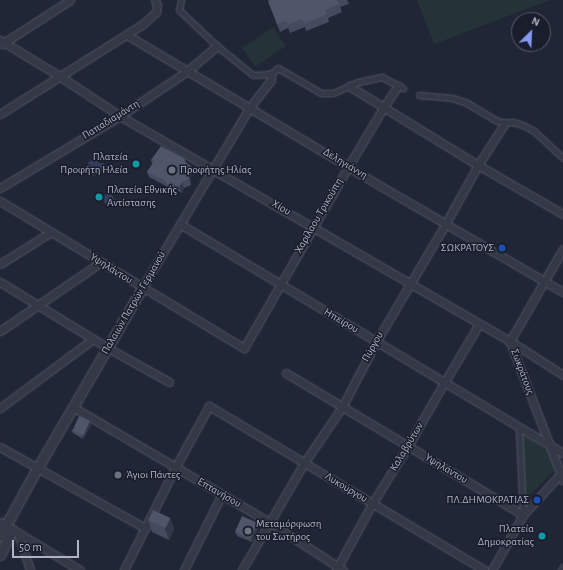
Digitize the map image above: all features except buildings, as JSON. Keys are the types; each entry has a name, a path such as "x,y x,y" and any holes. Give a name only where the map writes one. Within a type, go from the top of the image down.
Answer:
{"street":[{"path":"1,42 70,0"},
{"path":"0,114 127,35 156,12 157,5 155,0"},
{"path":"181,0 178,10 217,46 253,75 271,74 278,68 321,93 333,93 358,82 382,77 400,87"},
{"name":"Δεληγιάννη","path":"127,35 186,72 250,107 348,167 563,292"},
{"name":"Χίου","path":"1,42 61,77 120,116 410,283 563,375"},
{"name":"Παπαδιαμάντη","path":"0,188 120,116 186,72 217,46"},
{"name":"Παλαιών Πατρών Γερμανού","path":"0,555 9,528 38,467 142,288 250,107 271,80 271,74"},
{"path":"349,86 478,165 563,214"},
{"name":"Χαρίλαου Τρικούπη","path":"244,348 383,108 400,87"},
{"path":"419,95 452,98 467,103 495,120 523,125 534,131 563,158"},
{"name":"Πύργου","path":"242,570 304,462 342,407 376,342 446,223 478,165 505,123"},
{"name":"Υψηλάντου","path":"0,201 142,288 244,348"},
{"name":"Ηπείρου","path":"180,224 518,428 563,453"},
{"path":"0,264 51,232"},
{"name":"Σωκράτους","path":"562,475 510,342 563,249"},
{"path":"0,331 101,262"},
{"path":"0,282 108,348 169,382"},
{"name":"Καλαβρύτων","path":"339,569 372,504 408,446 479,324"},
{"path":"0,408 93,339"},
{"name":"Υψηλάντου","path":"286,373 524,515"},
{"name":"Λυκούργου","path":"175,468 209,406 484,570"},
{"name":"Επτανήσου","path":"73,407 269,522 339,569"},
{"path":"518,428 524,515"},
{"path":"0,447 145,528"},
{"path":"124,570 175,468"},
{"path":"492,570 524,515 562,475"},
{"path":"184,570 222,494"},
{"path":"9,528 76,569"},
{"path":"9,528 30,570"},
{"name":"Παλαιών Πατρών Γερμανού","path":"0,536 9,528"}],"shaded area":[{"path":"417,0 550,0 518,12 511,12 511,15 434,44"},
{"path":"273,27 286,46 255,67 242,48"},
{"path":"522,433 548,451 555,470 526,499"}],"water":[{"path":"95,159 98,160 99,163 104,163 106,168 94,176 90,173 90,168 87,166 88,162"},
{"path":"107,193 112,195 114,199 123,200 122,202 114,202 110,205 106,205 102,198"}],"place":[{"name":"Πλατεία Προφήτη Ηλεία","path":"136,164"},
{"name":"Προφήτης Ηλίας","path":"172,170"},
{"name":"Πλατεία Εθνικής Αντίστασης","path":"99,197"},
{"name":"ΣΩΚΡΑΤΟΥΣ","path":"502,248"},
{"name":"Άγιοι Πάντες","path":"118,475"},
{"name":"ΠΛ.ΔΗΜΟΚΡΑΤΙΑΣ","path":"537,500"},
{"name":"Μεταμόρφωση του Σωτήρος","path":"248,531"},
{"name":"Πλατεία Δημοκρατίας","path":"542,536"}]}
